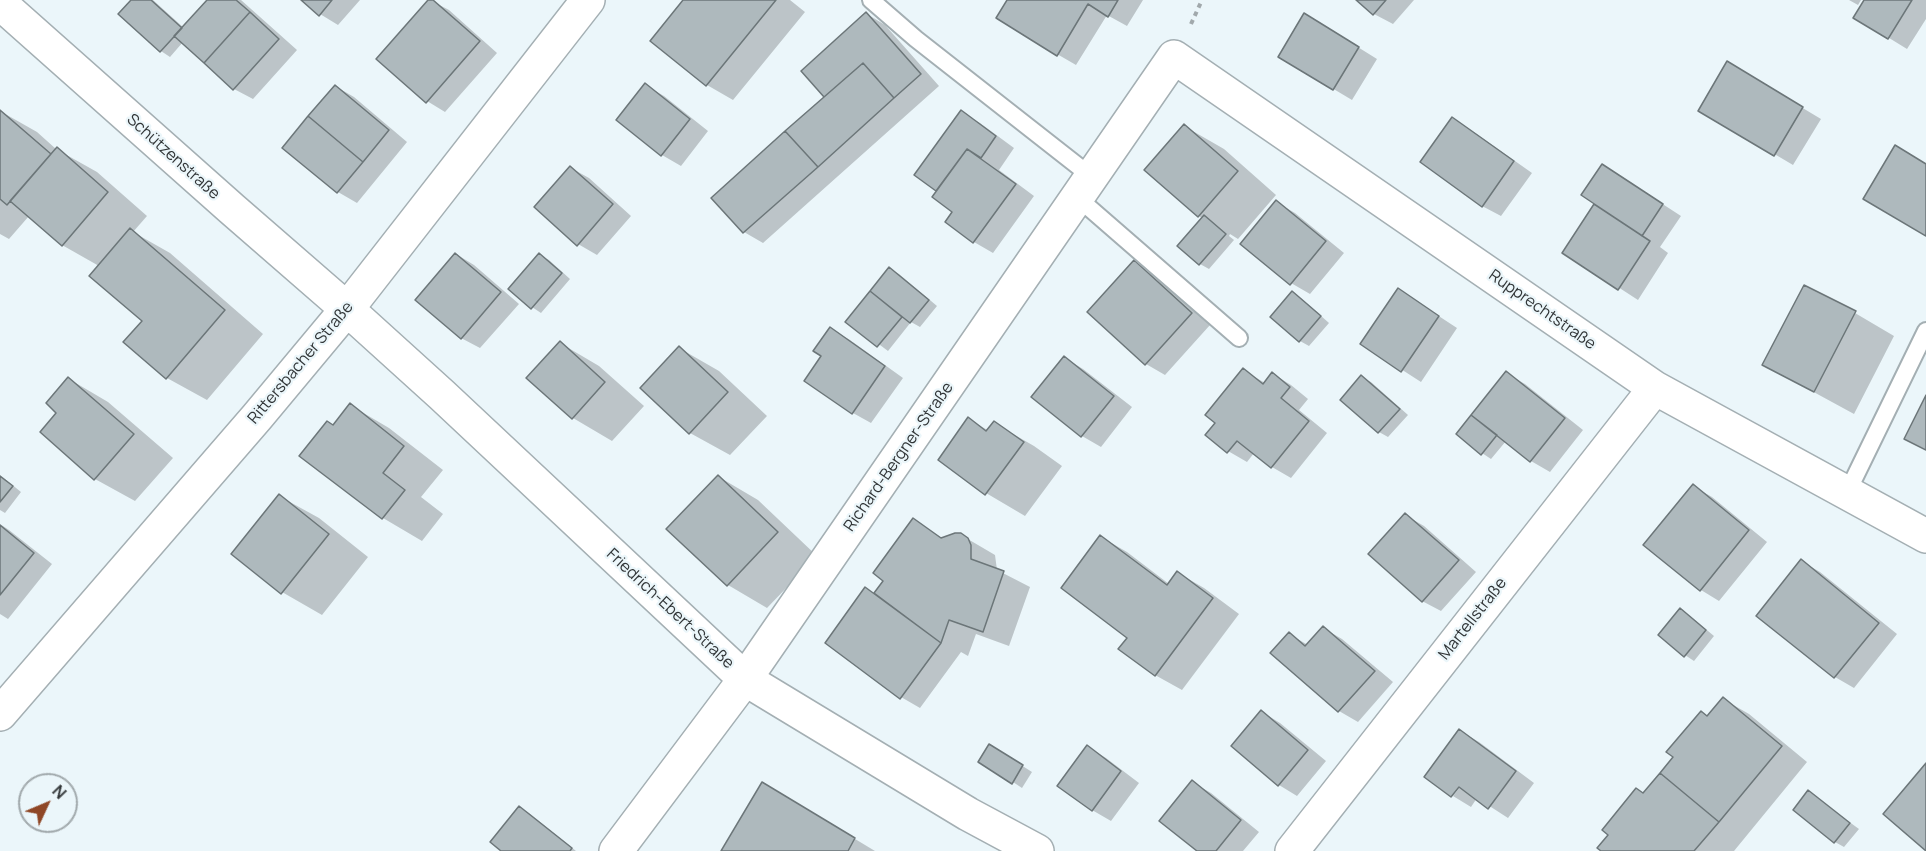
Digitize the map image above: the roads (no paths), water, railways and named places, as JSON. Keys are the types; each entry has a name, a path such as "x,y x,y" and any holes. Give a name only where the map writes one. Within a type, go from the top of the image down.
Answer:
{"street":[{"name":"Rittersbacher Straße","path":"0,714 257,417 347,309 588,0"},
{"name":"Schützenstraße","path":"0,4 347,309"},
{"name":"Richard-Bergner-Straße","path":"616,851 745,680 1174,57"},
{"name":"Rupprechtstraße","path":"1174,57 1655,388 1926,536"},
{"name":"Friedrich-Ebert-Straße","path":"347,309 745,680 968,814 1037,851"},
{"name":"Martellstraße","path":"1292,851 1655,388"}],"lane":[{"path":"871,0 1085,187 1239,338"},
{"path":"1847,493 1926,331"}]}
